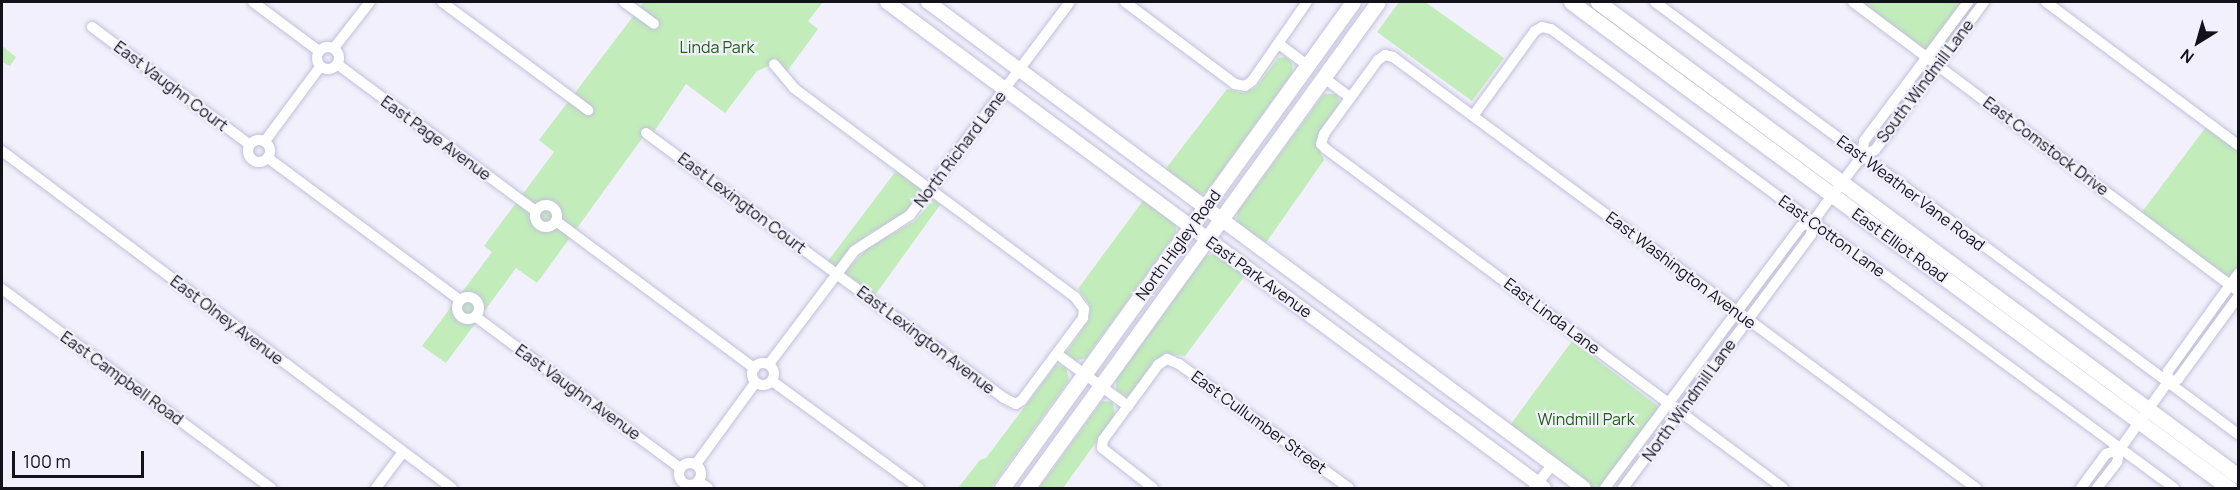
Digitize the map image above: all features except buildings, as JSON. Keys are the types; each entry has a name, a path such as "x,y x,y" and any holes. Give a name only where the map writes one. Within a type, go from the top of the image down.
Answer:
{"main road":[{"name":"North Higley Road","path":"1002,489 1353,2"},
{"name":"North Higley Road","path":"1027,489 1378,2"},
{"name":"East Elliot Road","path":"1571,2 1837,189 2144,416 2238,476"},
{"name":"East Elliot Road","path":"1598,2 1837,189"},
{"name":"East Elliot Road","path":"2144,416 2229,489"}],"street":[{"path":"253,2 319,51"},
{"path":"334,48 369,2"},
{"path":"442,2 588,110"},
{"path":"624,2 654,24"},
{"name":"East Park Avenue","path":"887,2 1539,487"},
{"name":"East Park Avenue","path":"928,2 1584,489"},
{"name":"North Richard Lane","path":"769,364 855,251 910,215 931,190 1070,2"},
{"path":"1125,2 1235,84 1245,86 1252,81 1307,2"},
{"name":"East Weather Vane Road","path":"1655,2 2238,434"},
{"name":"East Comstock Drive","path":"1853,2 2234,288"},
{"name":"South Windmill Lane","path":"1862,156 1864,141 1968,2"},
{"name":"South Windmill Lane","path":"1837,189 1862,156 1875,150 1984,2"},
{"path":"2046,2 2238,145"},
{"name":"East Vaughn Court","path":"92,27 249,144"},
{"name":"East Cotton Lane","path":"1473,116 1535,31 1542,27 1551,29 2174,489"},
{"path":"1279,44 1307,65"},
{"path":"326,46 334,48 339,56 337,64 329,69 320,67 316,58 319,51 326,46"},
{"name":"East Washington Avenue","path":"1350,98 1385,54 1393,57 1976,489"},
{"name":"East Page Avenue","path":"337,64 536,211"},
{"path":"774,64 794,88 1075,297 1084,309 1083,318 1057,354 1128,406 1103,440 1102,448 1153,489"},
{"path":"265,141 320,67"},
{"path":"1323,77 1350,98"},
{"name":"East Linda Lane","path":"1350,98 1324,134 1321,144 1783,489"},
{"name":"East Lexington Court","path":"646,133 837,274"},
{"path":"257,139 265,141 270,150 268,158 260,162 252,160 247,151 249,144 257,139"},
{"name":"East Olney Avenue","path":"2,151 452,489"},
{"path":"268,158 460,300"},
{"name":"North Windmill Lane","path":"1623,489 1810,235 1813,222 1837,189"},
{"path":"541,206 550,206 556,213 556,221 550,227 542,227 535,220 536,211 541,206"},
{"path":"556,221 754,368"},
{"name":"North Windmill Lane","path":"1605,489 1801,226 1813,222"},
{"name":"East Lexington Avenue","path":"837,274 1004,398 1017,404 1057,354"},
{"path":"2097,489 2117,462 2120,448 2168,383 2168,371 2234,288 2238,274"},
{"name":"East Campbell Road","path":"2,289 271,489"},
{"path":"470,297 478,302 479,310 476,317 467,320 459,315 457,308 460,300 470,297"},
{"path":"2168,383 2178,380 2238,297"},
{"name":"East Vaughn Avenue","path":"476,317 680,468"},
{"name":"East Cullumber Street","path":"1128,406 1158,365 1167,359 1179,364 1349,489"},
{"path":"760,363 769,364 774,371 772,381 766,386 755,383 752,375 754,368 760,363"},
{"path":"772,381 919,489"},
{"path":"696,464 755,383"},
{"path":"2080,489 2106,454 2120,448"},
{"path":"376,489 403,452"},
{"path":"687,463 696,464 701,473 698,481 691,485 683,483 678,476 680,468 687,463"},
{"path":"1539,487 1552,465"},
{"path":"698,481 708,489"}],"green space":[{"name":"Linda Park","path":"644,2 823,2 808,21 818,29 783,77 773,64 757,71 725,113 686,84 651,136 646,133 537,283 516,268 446,363 422,346 492,252 484,246 554,152 539,140"},
{"path":"1399,2 1425,2 1504,58 1472,101 1377,32"},
{"path":"1853,2 1976,2 1933,60"},
{"path":"2,46 16,57 10,66 2,62"},
{"path":"1285,57 1292,62 1293,72 1206,192 1194,195 1164,171 1227,89 1244,93 1256,87 1278,58"},
{"path":"1324,94 1337,94 1340,104 1318,136 1316,143 1324,160 1265,244 1236,223 1238,211"},
{"path":"2209,123 2238,145 2238,287 2139,216"},
{"path":"896,171 925,192 899,218 868,234 853,246 836,267 828,261"},
{"path":"1145,198 1176,221 1176,233 1086,358 1076,361 1066,353 1089,320 1090,306 1078,289"},
{"path":"934,199 940,205 875,295 844,273 868,248 915,221"},
{"path":"1219,253 1246,274 1185,356 1167,354 1155,360 1131,394 1125,396 1116,390 1116,380 1205,256"},
{"name":"Windmill Park","path":"1572,341 1659,407 1659,411 1602,488 1590,488 1508,428"},
{"path":"1056,365 1066,367 1069,380 991,488 958,488 980,460 986,458"},
{"path":"1102,401 1113,402 1115,416 1063,488 1039,488"}]}
